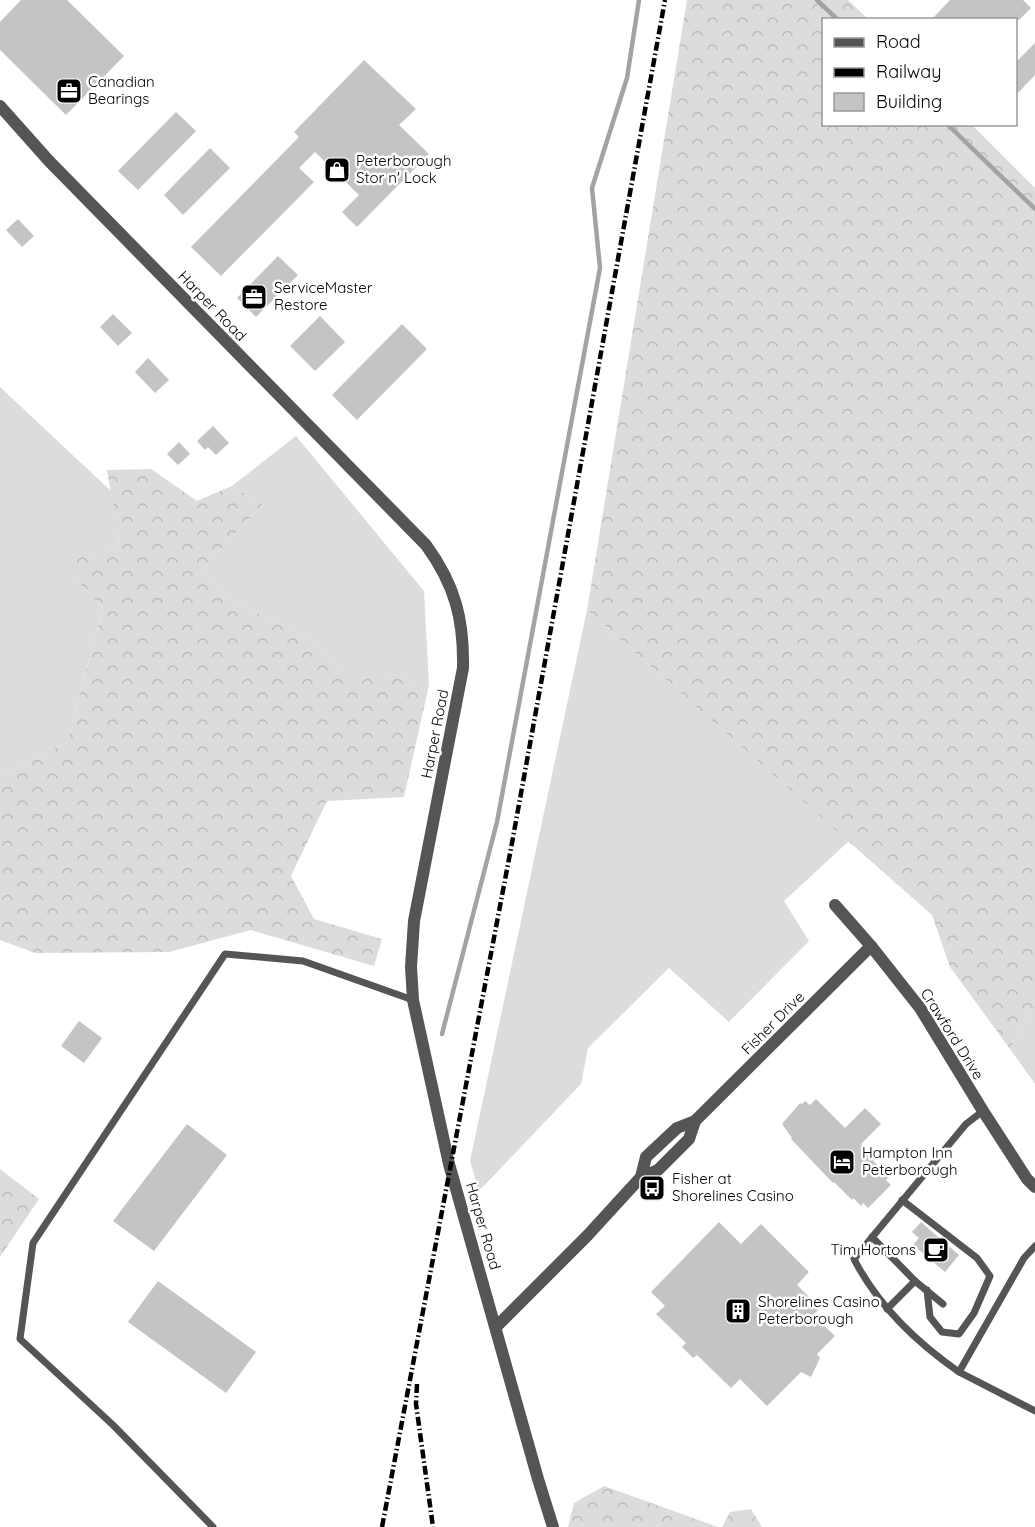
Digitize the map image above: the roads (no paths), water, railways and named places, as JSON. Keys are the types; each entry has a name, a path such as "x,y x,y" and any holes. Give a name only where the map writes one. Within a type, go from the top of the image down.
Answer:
{"street":[{"name":"Harper Road","path":"0,106 57,169 426,545 447,578 455,596 463,642 463,668 414,921 411,967 413,1000 449,1164 553,1527"},
{"name":"Crawford Drive","path":"835,904 920,1008 983,1111 1027,1179 1035,1187"},
{"name":"Fisher Drive","path":"496,1327 587,1236 641,1177 658,1170 689,1139 695,1122 871,946"}],"lane":[{"path":"213,1527 113,1425 20,1338 33,1244 225,954 303,961 413,1000"},
{"path":"983,1111 966,1124 854,1259 863,1277 887,1309 926,1349 959,1372 1035,1411"},
{"path":"902,1200 977,1258 990,1276 974,1313 959,1334 942,1332 930,1317 927,1290"},
{"path":"872,1237 915,1281 943,1304"},
{"path":"959,1372 1024,1258 1035,1246"},
{"path":"887,1309 915,1281"}],"waterway":[{"path":"442,1034 497,822 600,268 592,188 627,78 639,0"},
{"path":"817,0 836,18"},
{"path":"949,126 1035,209"}],"railway":[{"path":"382,1527 512,843 665,0"},
{"path":"417,1384 416,1404 433,1527"}],"place":[{"name":"Canadian Bearings","path":"69,91"},
{"name":"Peterborough Stor n' Lock","path":"337,170"},
{"name":"ServiceMaster Restore","path":"254,297"},
{"name":"Hampton Inn Peterborough","path":"842,1162"},
{"name":"Fisher at Shorelines Casino","path":"652,1188"},
{"name":"Tim Hortons","path":"936,1250"},
{"name":"Shorelines Casino Peterborough","path":"738,1311"}]}
